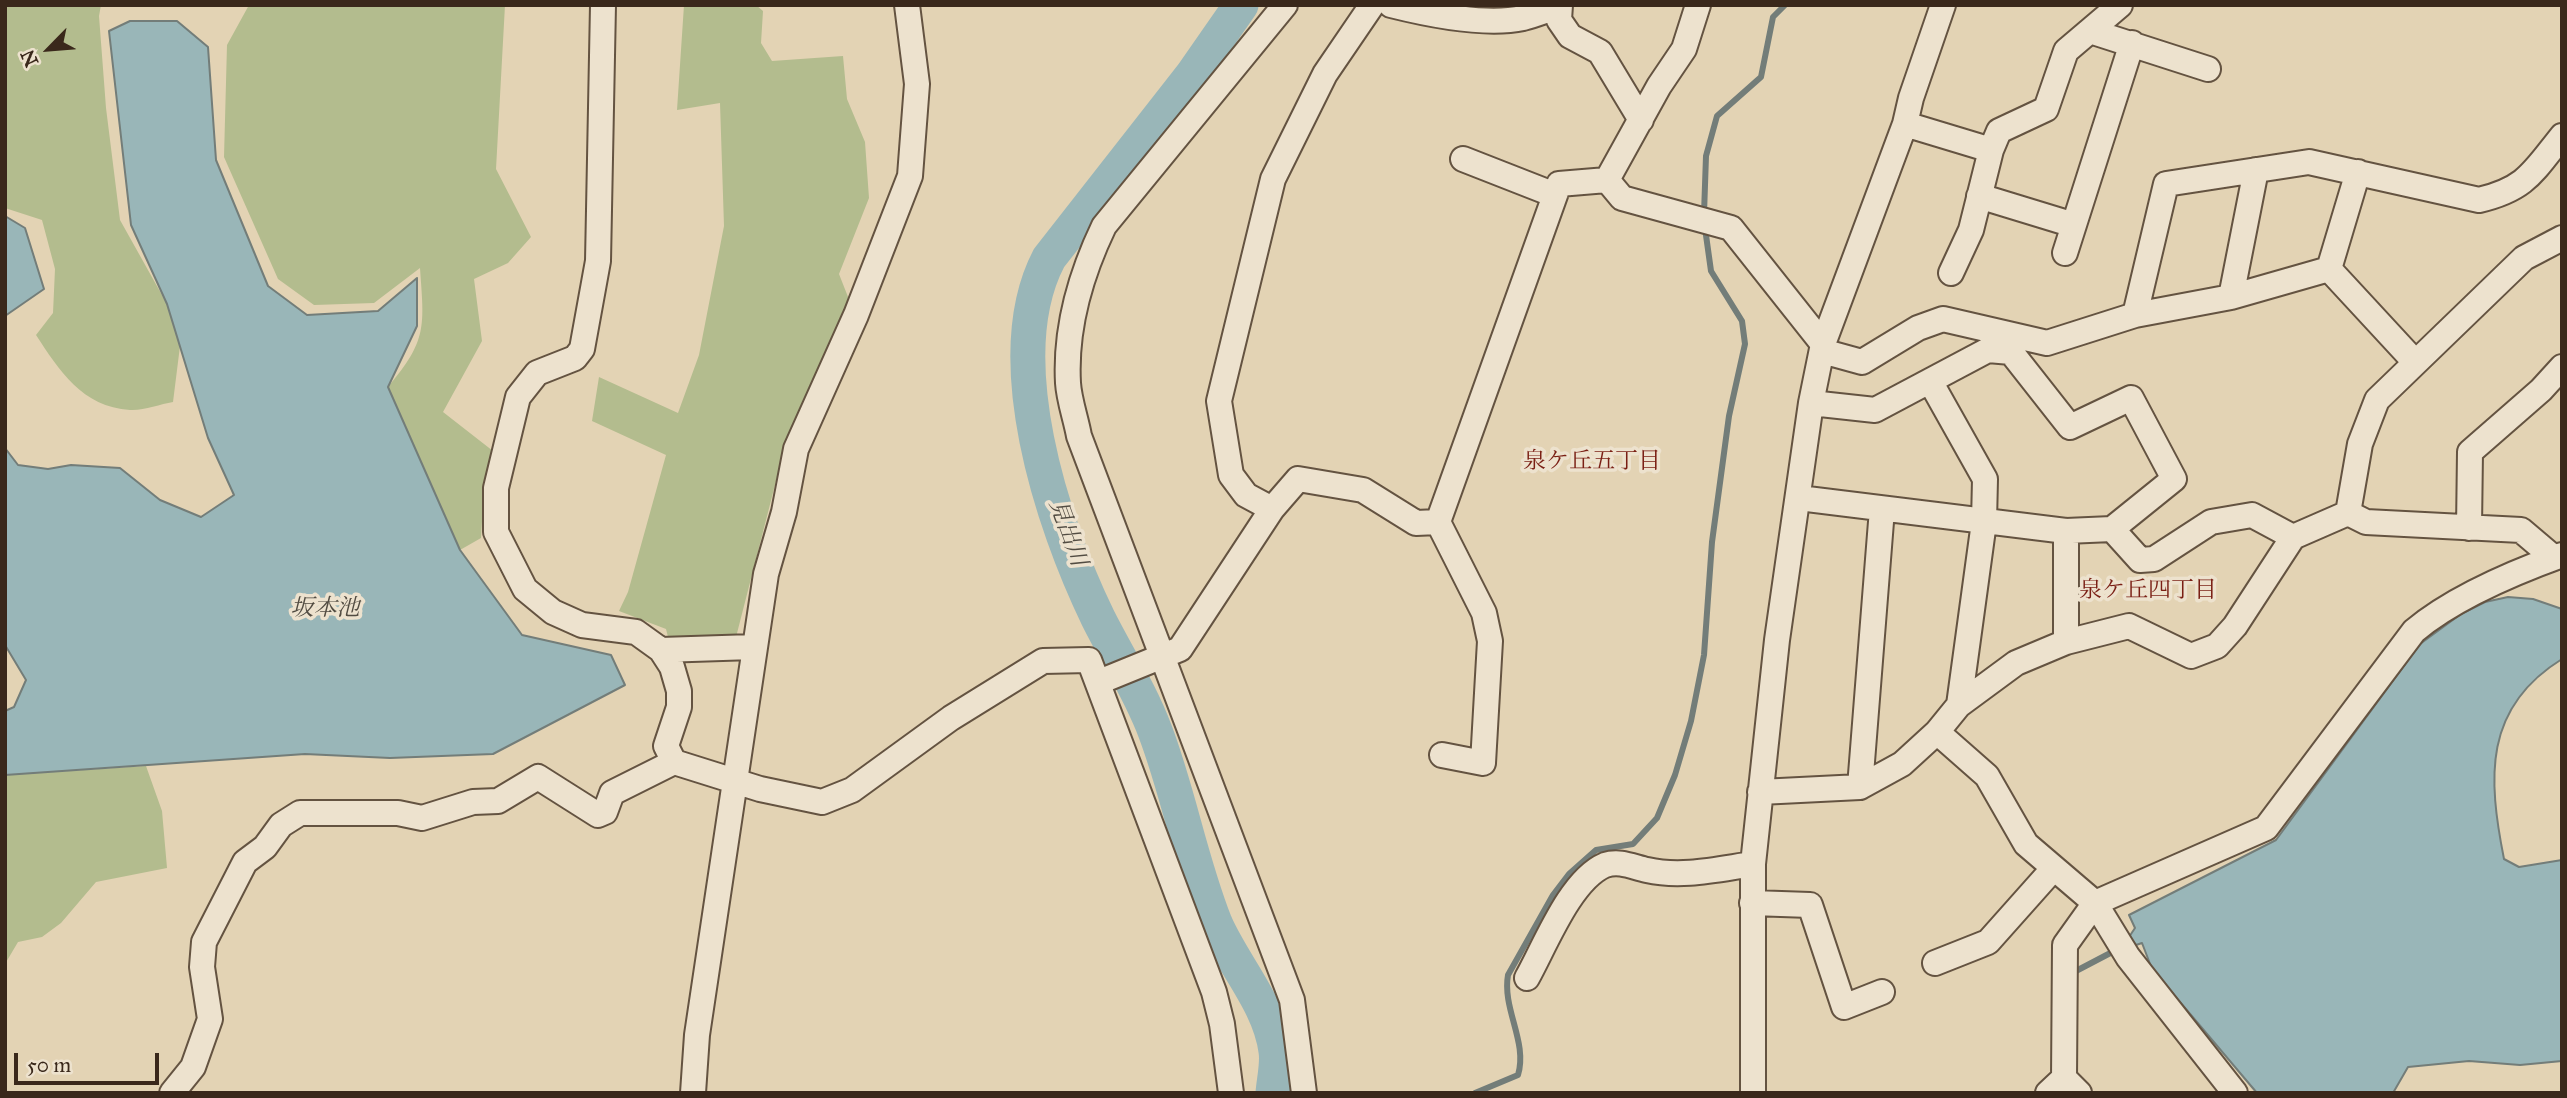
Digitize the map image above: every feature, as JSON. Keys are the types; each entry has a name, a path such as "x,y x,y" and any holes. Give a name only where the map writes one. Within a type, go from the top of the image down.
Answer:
{"street":[{"path":"603,5 598,261 582,349 575,358 537,373 518,397 495,488 496,532 526,589 553,612 582,625 636,632 661,650 672,667 679,691 679,707 666,746 674,762"},
{"path":"693,1093 697,1035 733,779 766,574 784,512 796,449 856,315 910,176 917,84 907,5"},
{"path":"1285,5 1104,226 1086,262 1073,311 1068,344 1068,385 1079,436 1292,1000 1304,1093"},
{"path":"1272,509 1245,495 1231,475 1219,401 1273,179 1325,74 1372,5"},
{"path":"1391,5 1418,12 1488,20 1521,19 1560,6 1559,20 1570,36 1600,52 1641,120"},
{"path":"1607,180 1684,50 1698,5"},
{"path":"1753,1093 1752,903 1759,792 1777,640 1811,403 1823,347 1905,124 1911,98 1943,5"},
{"path":"1951,273 1971,230 1991,150 1999,131 2046,109 2066,51 2120,5"},
{"path":"2090,30 2208,69"},
{"path":"2064,253 2132,43"},
{"path":"1905,124 1991,150"},
{"path":"2135,315 2166,184 2309,162 2479,200 2506,194 2524,183 2562,136"},
{"path":"1463,159 1555,195"},
{"path":"2231,297 2256,170"},
{"path":"2329,269 2358,172"},
{"path":"1442,755 1483,763 1490,640 1484,613 1438,522 1559,184 1607,180"},
{"path":"1607,180 1622,198 1731,228 1823,347 1862,362 1918,328 1943,318 2046,343 2135,315 2231,297 2329,269"},
{"path":"1979,196 2074,225"},
{"path":"2348,513 2360,444 2377,400 2524,258 2562,238"},
{"path":"2329,269 2415,362"},
{"path":"1799,498 2066,531 2112,529 2174,479 2131,398 2070,427 2011,352 1988,350 1875,410 1811,403"},
{"path":"2469,528 2470,452 2541,390 2562,367"},
{"path":"1930,381 1985,479 1984,522 1959,705"},
{"path":"1099,682 1180,649 1272,509 1298,479 1363,490 1416,523 1438,522"},
{"path":"1860,787 1882,509"},
{"path":"2063,1088 2065,945 2095,903 2266,828 2414,631 2429,618 2463,600 2558,557 2521,530 2366,523 2348,513"},
{"path":"1759,792 1860,787 1902,764 1937,732 1959,705 2016,663 2066,642 2129,626 2191,656 2217,646 2235,626 2293,537 2348,513"},
{"path":"2112,529 2140,560 2154,559 2211,522 2252,515 2293,537"},
{"path":"2066,531 2066,642"},
{"path":"661,650 753,647"},
{"path":"172,1093 194,1067 210,1020 202,967 204,942 245,863 265,847 281,825 300,813 398,813 422,818 473,802 498,801 538,777 598,815 605,812 612,793 674,762 760,789 822,802 852,790 951,718 1043,662 1089,660 1214,992 1222,1024 1231,1093"},
{"path":"1937,732 1987,776 2026,844 2095,903 2128,957 2235,1093"},
{"path":"1527,978 1572,897 1588,876 1606,865 1623,863 1677,874 1753,864"},
{"path":"1935,963 1988,942 2053,869"},
{"path":"1752,903 1810,905 1844,1007 1882,992"}],"green space":[{"path":"5,5 101,5 99,16 106,108 120,220 167,304 180,346 173,402 130,410 98,402 85,394 63,373 36,335 53,313 55,269 42,220 5,208"},
{"path":"249,5 505,5 496,169 531,237 508,263 474,279 482,341 443,412 493,451 484,488 481,538 460,550 388,387 410,357 421,332 420,268 374,303 314,305 278,279 224,157 227,45"},
{"path":"684,5 756,5 763,11 761,43 772,61 843,56 847,99 865,142 869,198 839,274 850,302 786,442 735,641 668,637 666,629 619,611 628,592 666,455 592,421 599,377 678,413 699,355 724,226 720,103 677,110"},
{"path":"146,766 162,811 167,868 96,882 61,923 42,937 18,942 5,964 5,775"}],"water":[{"name":"坂本池","path":"130,21 177,21 208,47 216,160 268,286 307,315 378,311 417,278 417,326 388,387 460,550 522,635 611,655 625,685 493,754 390,758 305,754 5,775 5,711 14,707 26,680 5,645 5,448 18,465 48,469 71,465 120,468 160,500 201,517 234,495 208,438 167,304 131,225 109,31"},
{"path":"5,216 25,228 44,289 5,316"},
{"path":"2508,597 2533,599 2562,609 2562,659 2536,678 2517,700 2505,722 2497,747 2494,773 2495,800 2504,859 2519,867 2562,860 2562,1061 2520,1065 2469,1061 2408,1067 2393,1093 2257,1093 2152,969 2142,943 2136,945 2129,937 2135,928 2129,915 2276,840 2420,644 2461,614 2485,602"}],"waterway":[{"name":"見出川","path":"1241,5 1193,74 1049,258 1034,298 1028,343 1030,390 1037,440 1064,536 1098,618 1155,731 1215,923 1266,1017 1276,1056 1273,1093"},
{"path":"1704,214 1706,156 1717,116 1761,77 1773,17 1785,5"},
{"path":"1475,1093 1518,1075 1520,1050 1508,1000 1508,975 1553,895 1569,874 1596,850 1633,844 1657,818 1675,775 1691,721 1704,655 1712,542 1729,416 1745,344 1742,321 1711,271 1705,228"},
{"path":"2076,971 2118,949"}],"district":[{"name":"泉ケ丘五丁目","path":"1592,462"},
{"name":"泉ケ丘四丁目","path":"2148,591"}]}
